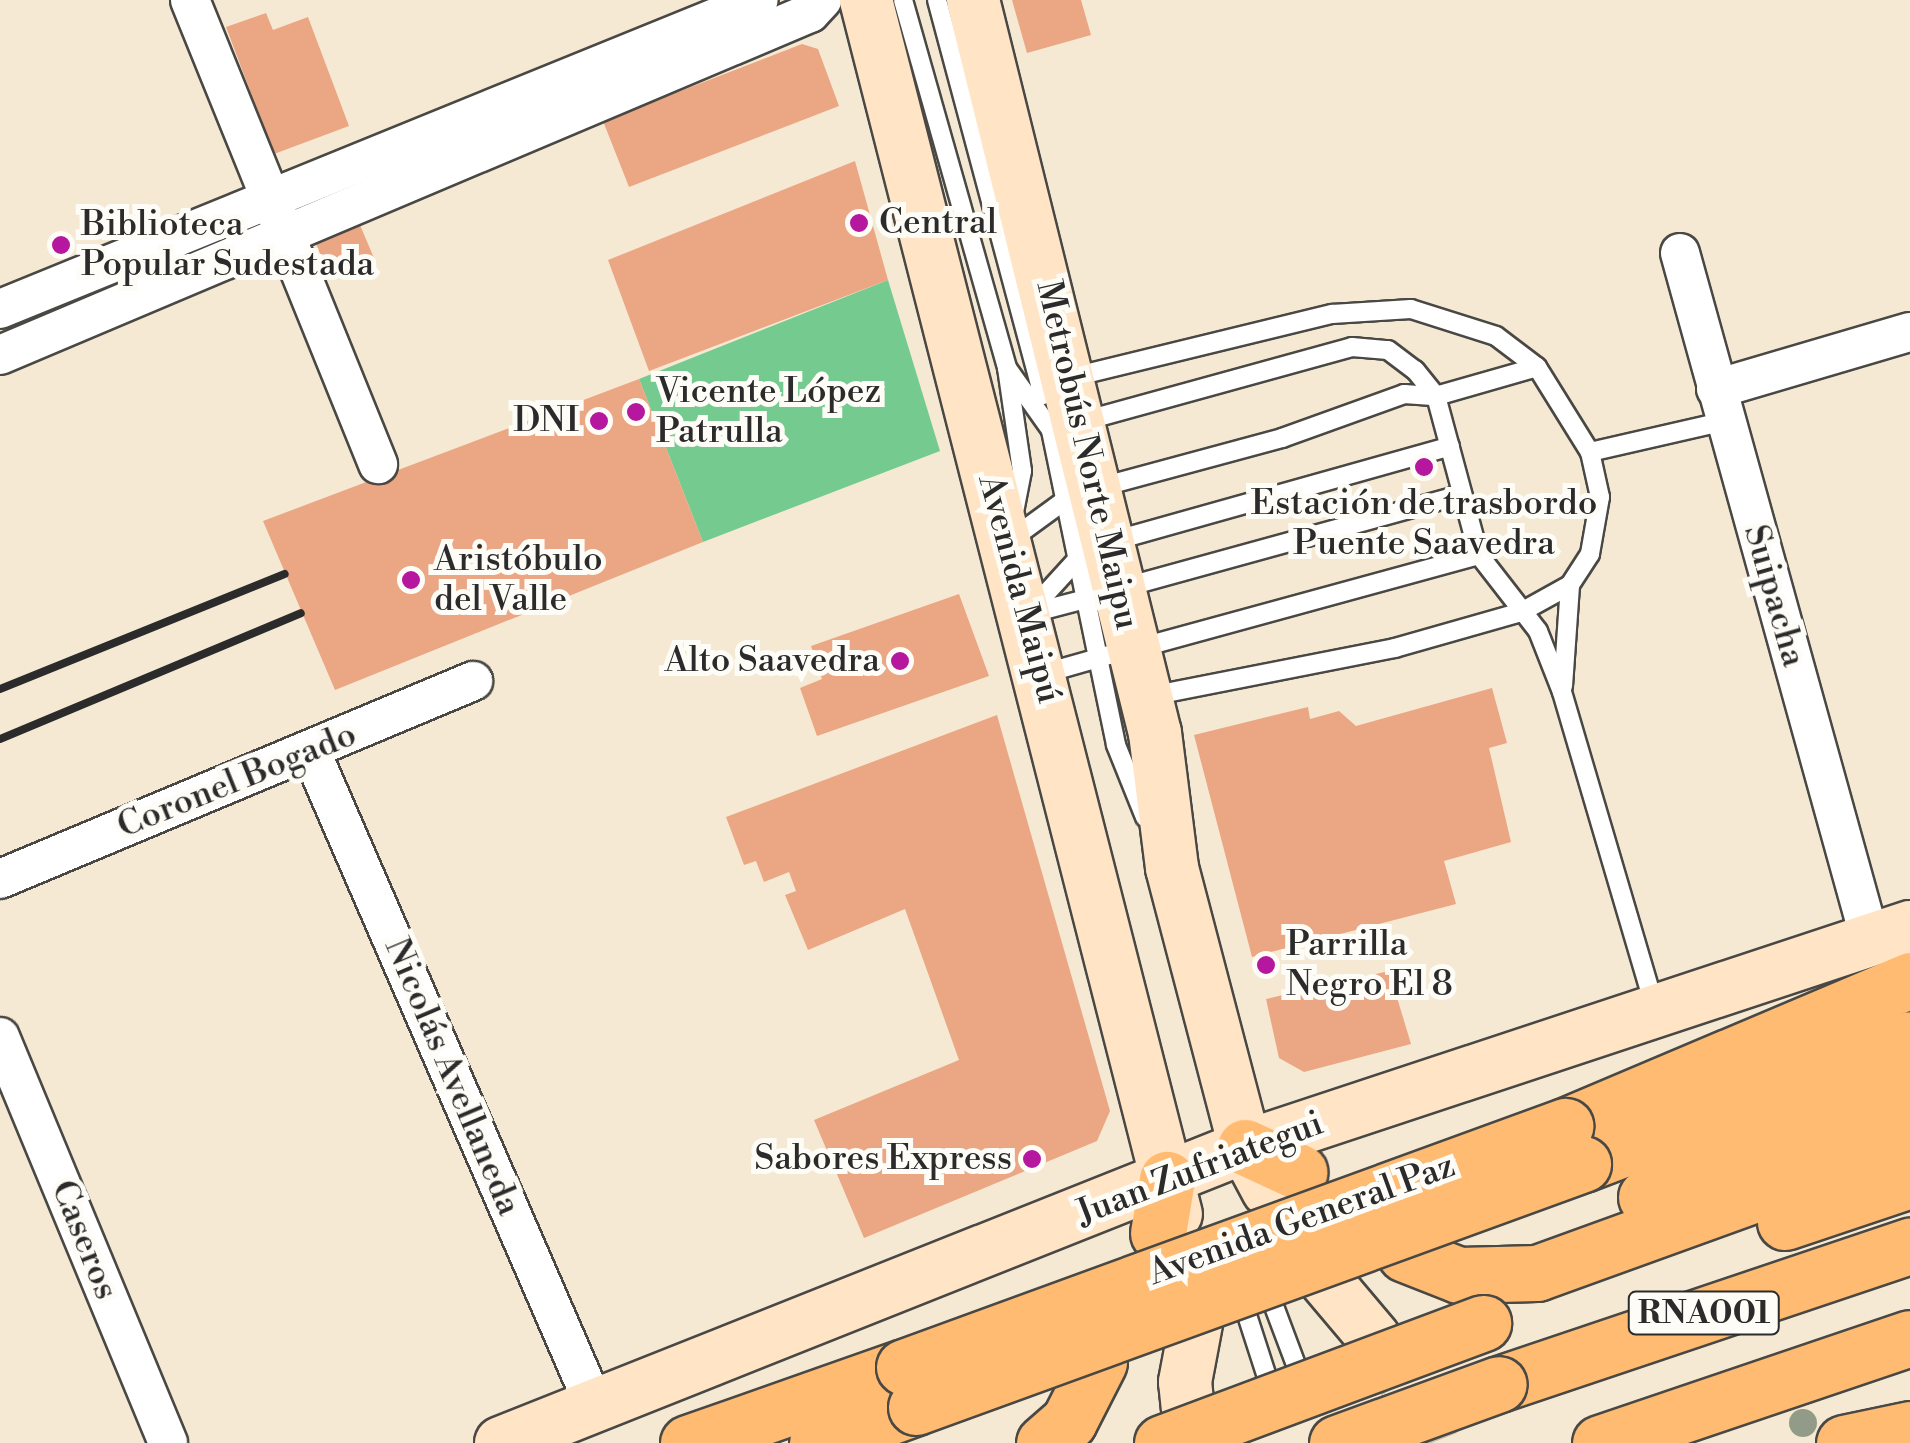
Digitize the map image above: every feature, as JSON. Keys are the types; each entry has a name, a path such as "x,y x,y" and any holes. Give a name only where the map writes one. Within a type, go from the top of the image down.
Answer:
{"highway":[{"name":"Avenida General Paz","path":"688,1443 910,1387 1574,1145 1910,980"},
{"path":"1574,1145 1910,1038"},
{"path":"1910,1085 1546,1238 1498,1244 1424,1242 1460,1275 1537,1273 1910,1138"},
{"path":"1210,1406 1482,1323 1910,1180"},
{"name":"RNA001","path":"1337,1443 1910,1246"},
{"name":"RNA001","path":"1600,1443 1910,1338"},
{"path":"1044,1443 1069,1421 1099,1362"},
{"path":"817,1443 910,1387"},
{"path":"1844,1443 1910,1428"}],"main road":[{"name":"Avenida Maipú","path":"866,0 1028,614 1176,1212"},
{"path":"973,0 1080,493 1098,571 1128,668 1185,920 1270,1177"},
{"name":"Juan Zufriategui","path":"502,1443 593,1402 1176,1212 1270,1177 1657,1015 1890,933"},
{"path":"1326,1280 1364,1342"},
{"path":"1196,1324 1185,1382 1210,1406"}],"street":[{"path":"190,0 378,464"},
{"path":"0,354 277,214 758,0"},
{"path":"0,309 277,214 810,14 822,0"},
{"name":"Suipacha","path":"1680,253 1720,405 1890,933"},
{"path":"1720,405 1910,332"},
{"name":"Coronel Bogado","path":"0,878 473,682"},
{"name":"Nicolás Avellaneda","path":"311,752 593,1402"},
{"name":"Caseros","path":"0,1037 168,1443"}],"lane":[{"name":"Metrobús Norte Maipu","path":"903,0 1008,368 1022,472 1008,542"},
{"name":"Metrobús Norte Maipu","path":"937,0 1060,405"},
{"path":"1060,405 1376,307 1445,315 1496,336 1537,367 1590,452 1600,498 1597,527 1570,584 1562,692"},
{"path":"1008,368 1060,405 1352,347 1388,350 1436,396 1478,556 1538,631 1562,692 1657,1015"},
{"path":"1008,542 1080,493 1282,438 1404,394 1436,396 1537,367"},
{"path":"1590,452 1720,405"},
{"path":"1028,614 1098,571 1450,446"},
{"path":"1028,614 1098,571 1459,495"},
{"path":"1128,668 1478,556"},
{"path":"1042,674 1395,648 1521,612 1570,584"},
{"path":"1272,1301 1296,1365"},
{"path":"1210,1406 1246,1312"}],"green space":[{"path":"888,280 940,451 703,542 639,379"}],"building":[{"path":"1012,0 1081,0 1091,35 1027,53"},
{"path":"266,13 273,30 308,17 349,126 274,154 226,27"},
{"path":"802,44 818,49 839,106 629,187 603,121"},
{"path":"855,161 888,280 649,371 608,260"},
{"path":"357,218 374,258 329,276 313,236"},
{"name":"Aristóbulo del Valle","path":"639,379 703,542 335,690 263,521"},
{"name":"Alto Saavedra","path":"959,594 989,676 817,736 800,688 822,679 811,646"},
{"path":"1492,688 1507,743 1489,748 1511,842 1444,861 1456,904 1252,957 1194,735 1308,707 1310,719 1339,711 1356,726"},
{"path":"997,715 1110,1111 1097,1141 864,1238 814,1120 959,1060 905,909 808,950 785,895 796,891 789,872 764,882 756,861 744,865 726,817"},
{"path":"1389,971 1411,1044 1304,1072 1279,1058 1266,999"}],"tunnel":[{"path":"1374,1338 1415,1398 1433,1443"}],"railway":[{"path":"0,689 285,574"},
{"path":"0,739 301,613"}],"place":[{"name":"Central","path":"859,223"},
{"name":"Biblioteca Popular Sudestada","path":"61,245"},
{"name":"Vicente López Patrulla","path":"636,412"},
{"name":"DNI","path":"599,421"},
{"name":"Estación de trasbordo Puente Saavedra","path":"1424,467"},
{"name":"Aristóbulo del Valle","path":"411,580"},
{"name":"Alto Saavedra","path":"900,661"},
{"name":"Parrilla Negro El 8","path":"1266,965"},
{"name":"Sabores Express","path":"1032,1159"}]}
